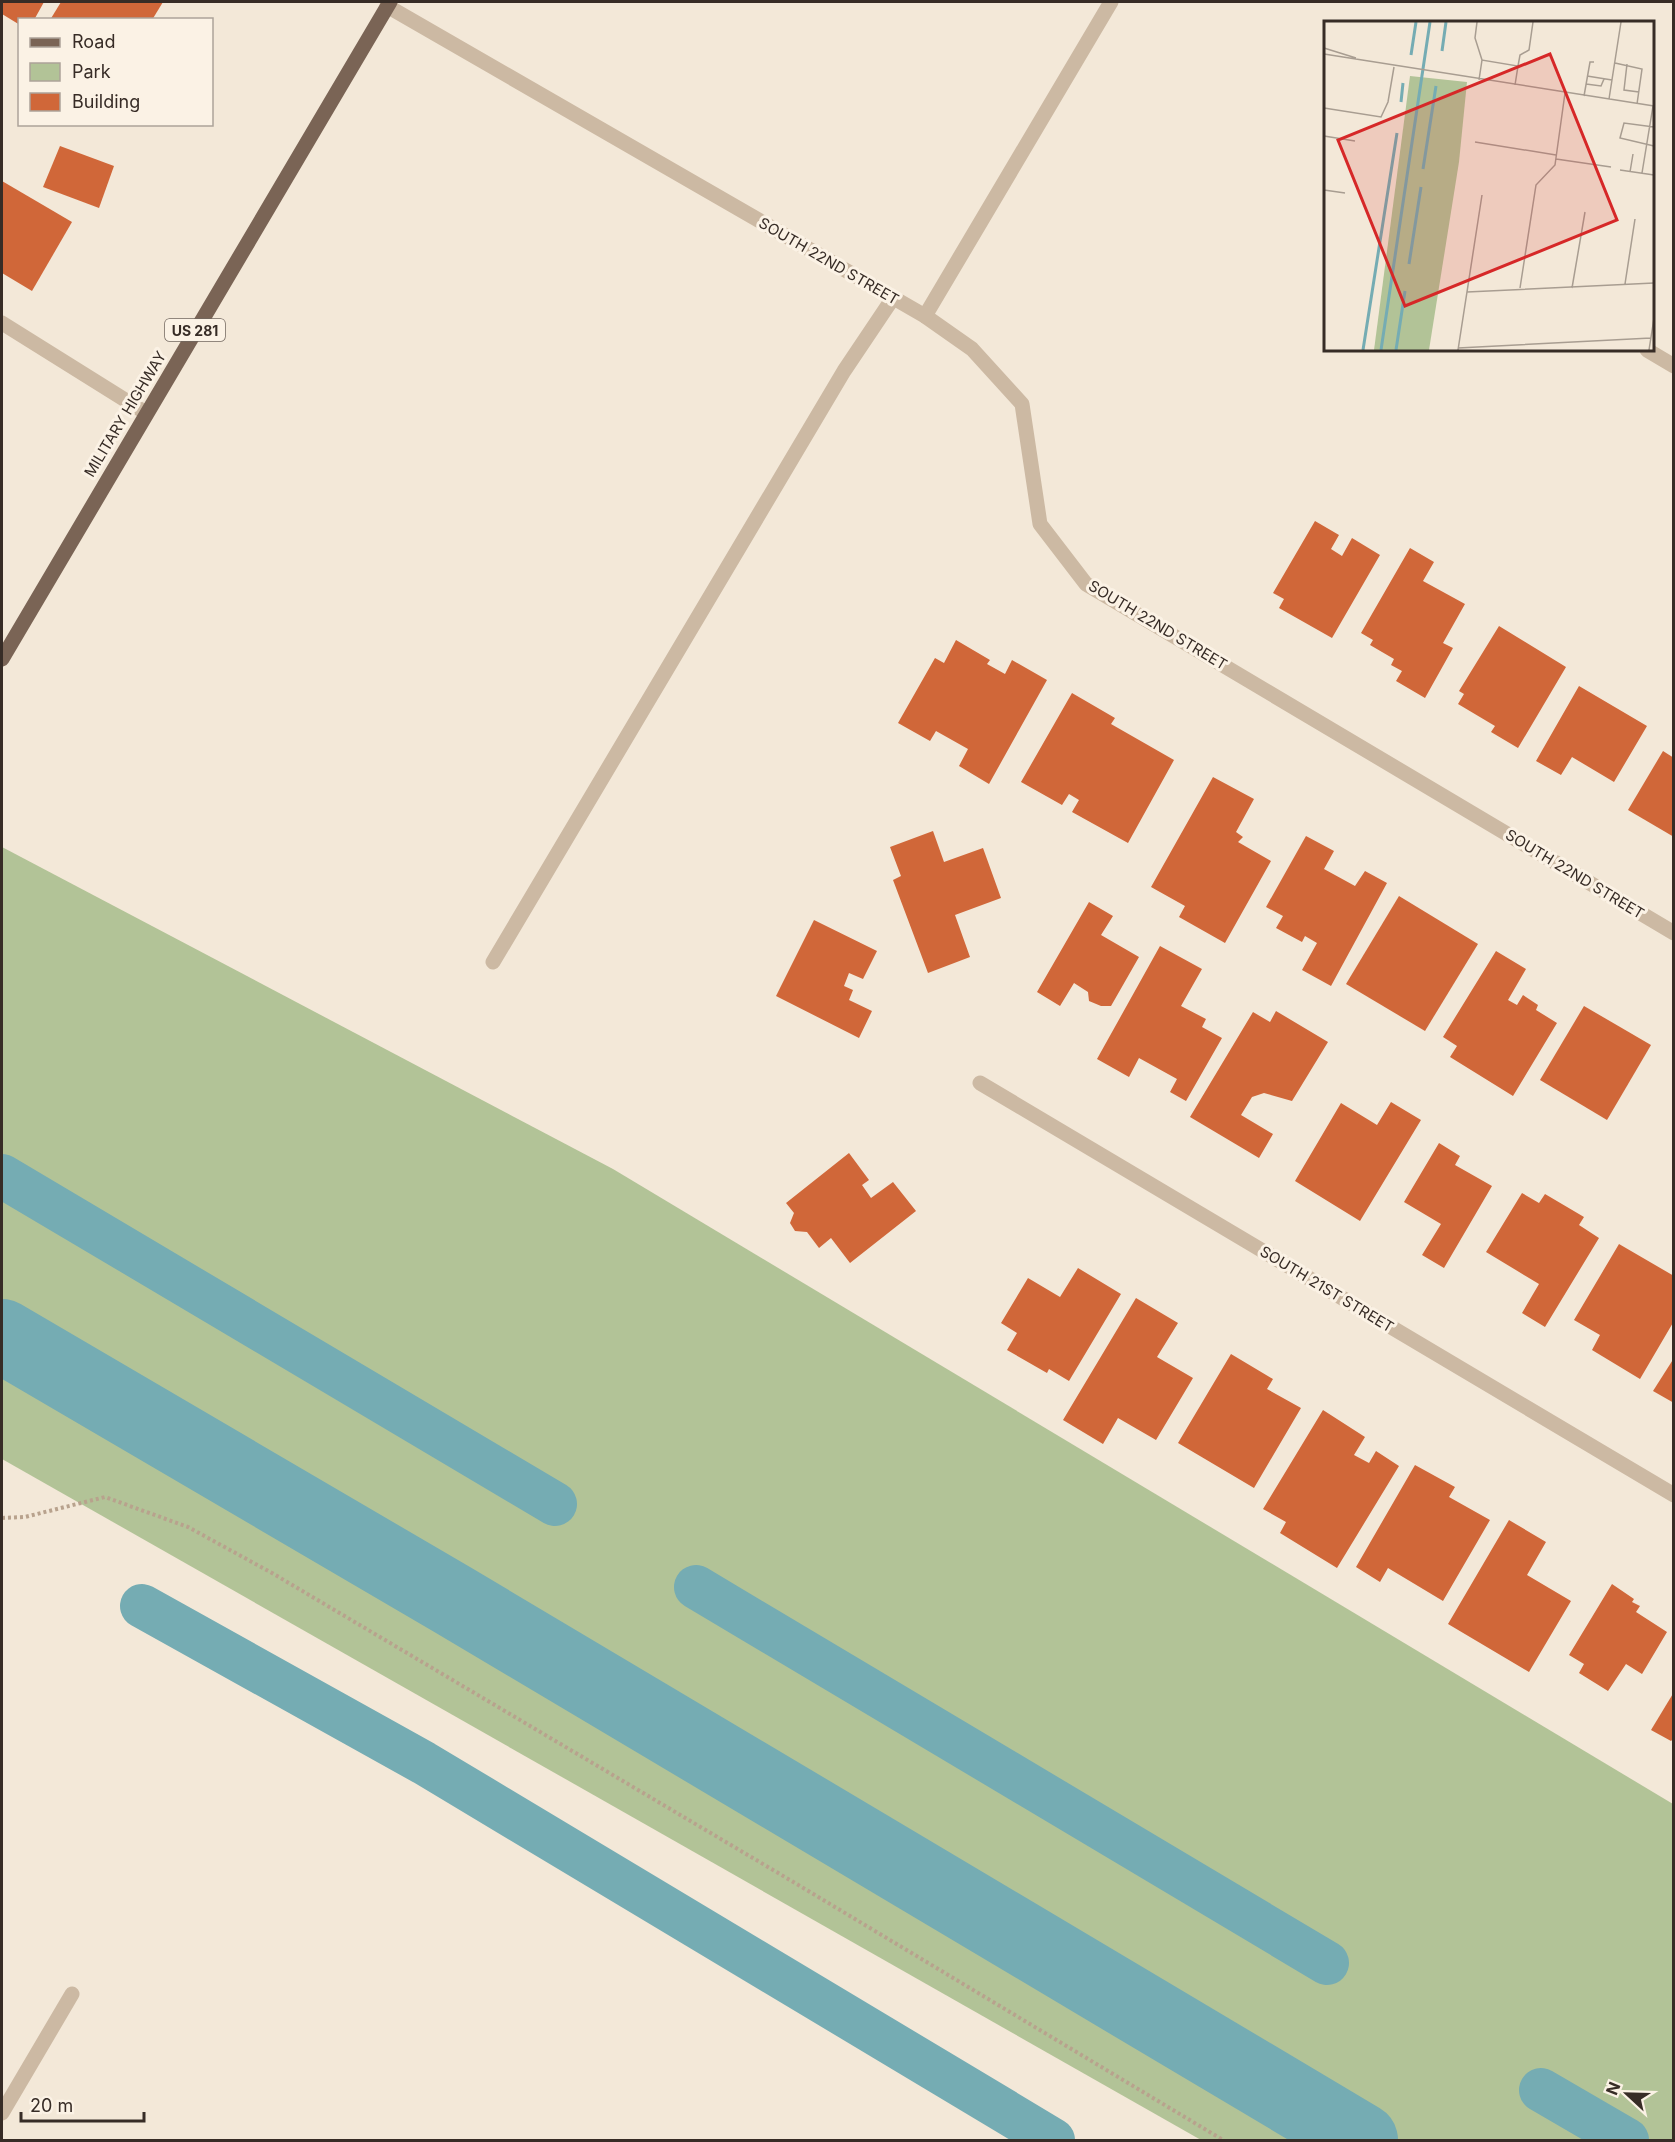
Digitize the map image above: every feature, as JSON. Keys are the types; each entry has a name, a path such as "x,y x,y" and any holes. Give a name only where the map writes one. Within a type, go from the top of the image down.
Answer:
{"main road":[{"name":"MILITARY HIGHWAY","path":"2,659 388,4"}],"street":[{"path":"926,316 1111,2"},
{"name":"SOUTH 22ND STREET","path":"388,4 926,316 972,349 1022,404 1040,524 1086,584 1674,933"},
{"path":"493,962 844,370 893,298"},
{"path":"2,323 146,413"},
{"path":"1649,351 1674,366"},
{"name":"SOUTH 21ST STREET","path":"980,1083 1674,1495"},
{"path":"2,2113 72,1994"}],"path":[{"path":"2,1518 25,1516 105,1497 188,1527 282,1579 1223,2140"}],"green space":[{"path":"2,847 613,1169 1673,1804 1673,2140 1201,2140 2,1459"}],"building":[{"path":"2,2 44,2 35,18 18,18 18,24 2,14"},
{"path":"61,2 163,2 153,18 51,18"},
{"path":"60,146 114,166 99,208 43,187"},
{"path":"2,181 72,222 32,291 2,273"},
{"path":"1315,521 1339,535 1331,549 1342,556 1352,538 1380,555 1332,638 1279,608 1284,599 1273,593"},
{"path":"1410,548 1434,562 1423,581 1465,604 1443,643 1453,648 1425,698 1396,681 1402,671 1391,665 1394,659 1370,645 1373,640 1361,633"},
{"path":"1499,626 1566,667 1518,748 1491,732 1495,726 1458,704 1464,694 1459,691"},
{"path":"956,640 990,660 987,664 1005,674 1012,660 1047,680 989,784 959,766 968,749 936,731 930,741 898,723 935,658 944,663"},
{"path":"1579,686 1647,726 1614,782 1572,757 1561,775 1536,761"},
{"path":"1072,693 1115,718 1111,724 1174,760 1128,843 1072,812 1079,800 1069,794 1062,805 1021,782"},
{"path":"1663,751 1674,758 1674,837 1628,810"},
{"path":"1213,777 1254,799 1236,832 1243,837 1238,842 1271,861 1225,943 1179,917 1185,906 1151,887"},
{"path":"933,831 944,862 983,848 1001,898 955,915 970,957 928,973 893,880 901,876 890,847"},
{"path":"1306,836 1334,851 1324,869 1355,886 1365,871 1387,883 1331,986 1302,970 1317,943 1305,936 1302,942 1276,928 1283,916 1266,907"},
{"path":"1399,896 1478,944 1425,1031 1346,984"},
{"path":"1089,902 1113,916 1101,935 1139,957 1111,1006 1101,1006 1089,1001 1088,992 1074,983 1060,1006 1037,992"},
{"path":"814,920 877,951 863,979 849,973 844,986 853,990 849,1000 872,1011 859,1038 776,996"},
{"path":"1160,946 1202,969 1181,1006 1206,1019 1202,1027 1222,1038 1186,1101 1170,1092 1177,1079 1139,1058 1129,1077 1097,1059"},
{"path":"1496,951 1526,969 1508,1000 1517,1005 1523,995 1538,1005 1536,1010 1557,1023 1513,1096 1450,1057 1457,1046 1443,1037"},
{"path":"1584,1006 1651,1045 1607,1120 1540,1080"},
{"path":"1276,1011 1328,1042 1292,1101 1264,1093 1252,1097 1241,1115 1273,1134 1259,1158 1190,1117 1253,1012 1270,1022"},
{"path":"1391,1102 1421,1120 1360,1221 1295,1181 1341,1103 1377,1125"},
{"path":"1439,1143 1460,1156 1455,1165 1492,1186 1444,1268 1422,1255 1441,1224 1404,1202"},
{"path":"849,1153 869,1180 862,1185 871,1198 893,1182 916,1211 850,1263 831,1238 819,1248 807,1232 795,1231 790,1223 794,1213 786,1203"},
{"path":"1522,1193 1539,1203 1545,1194 1584,1217 1579,1225 1599,1238 1545,1327 1522,1313 1539,1284 1486,1252"},
{"path":"1619,1244 1674,1276 1674,1321 1640,1379 1592,1350 1600,1335 1574,1320"},
{"path":"1078,1268 1121,1294 1069,1381 1049,1369 1047,1373 1007,1350 1017,1333 1001,1323 1028,1278 1060,1297"},
{"path":"1136,1298 1178,1323 1157,1357 1193,1378 1156,1440 1118,1418 1103,1444 1063,1420"},
{"path":"1231,1354 1273,1379 1267,1389 1301,1408 1254,1488 1178,1443"},
{"path":"1674,1358 1674,1403 1653,1391"},
{"path":"1323,1410 1365,1437 1354,1455 1369,1463 1376,1451 1399,1466 1337,1568 1280,1533 1286,1522 1263,1509"},
{"path":"1415,1465 1455,1487 1449,1497 1490,1520 1443,1601 1388,1568 1380,1582 1356,1567"},
{"path":"1509,1520 1546,1542 1527,1575 1571,1601 1529,1672 1448,1624"},
{"path":"1612,1584 1640,1606 1636,1612 1667,1632 1642,1674 1626,1664 1608,1691 1579,1673 1584,1664 1569,1655"},
{"path":"1674,1692 1674,1738 1671,1741 1651,1730"}],"waterway":[{"path":"2,1176 555,1504"},
{"path":"2,1336 453,1600 1361,2140"},
{"path":"696,1587 1327,1963"},
{"path":"142,1606 424,1763 1053,2140"},
{"path":"1541,2090 1627,2140"}]}
